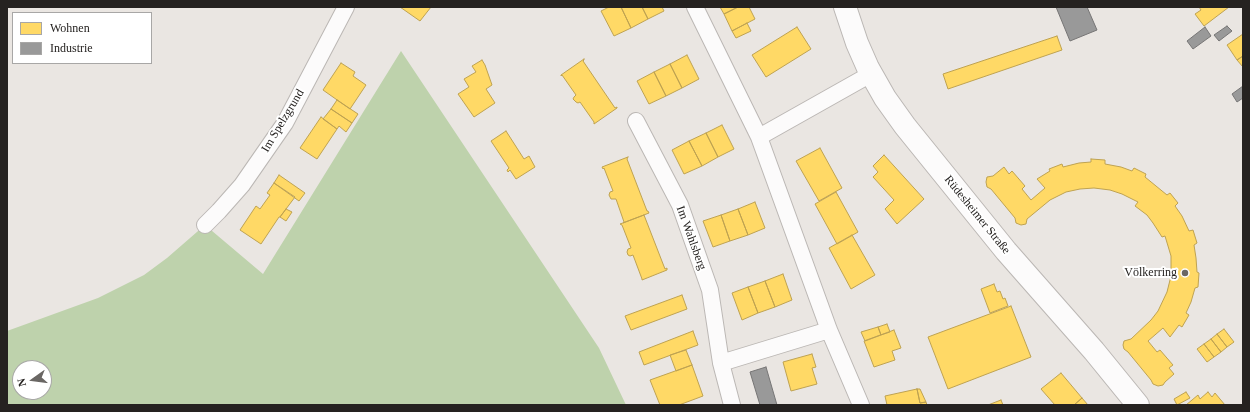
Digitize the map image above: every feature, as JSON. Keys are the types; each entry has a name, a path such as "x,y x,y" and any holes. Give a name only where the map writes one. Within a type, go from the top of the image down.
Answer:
{"street":[{"name":"Im Spelzgrund","path":"205,225 242,185 285,123 346,7"},
{"path":"695,7 759,137 829,330 861,405"},
{"name":"Rüdesheimer Straße","path":"845,7 857,42 871,74 885,98 909,132 1006,251 1094,351 1138,405"},
{"path":"759,137 871,74"},
{"name":"Im Wahlsberg","path":"636,121 680,205 710,290 721,363 732,405"},
{"path":"721,363 829,330"}],"green space":[{"path":"401,51 599,348 626,405 7,405 7,331 98,298 144,275 167,258 205,225 263,274"}],"building: Wohnen":[{"path":"400,7 431,7 420,21"},
{"path":"609,7 621,7 631,28 614,36 601,11"},
{"path":"621,7 642,7 648,19 631,28"},
{"path":"642,7 662,7 664,11 648,19"},
{"path":"720,7 738,7 724,14"},
{"path":"738,7 749,7 755,19 732,31 724,14"},
{"path":"1199,7 1229,7 1204,26 1195,14 1201,10"},
{"path":"747,23 751,31 736,38 732,31"},
{"path":"797,27 811,49 766,77 752,55"},
{"path":"1243,34 1243,56 1237,60 1227,45"},
{"path":"1057,36 1062,50 948,89 943,74"},
{"path":"687,55 699,79 682,88 670,64"},
{"path":"1243,56 1243,67 1237,60"},
{"path":"584,59 583,61 615,108 617,107 594,124 580,102 578,103 573,99 576,95 562,75 561,76 561,75"},
{"path":"482,60 492,85 486,89 495,103 474,117 458,94 469,87 464,79 476,72 472,66"},
{"path":"341,63 355,72 353,76 366,85 350,109 323,90"},
{"path":"670,64 682,88 666,96 654,72"},
{"path":"654,72 666,96 649,104 637,81"},
{"path":"337,100 358,114 352,123 331,109"},
{"path":"331,109 352,123 346,132 339,126 337,129 323,119"},
{"path":"321,117 337,129 317,159 300,148"},
{"path":"722,125 734,149 718,157 706,133"},
{"path":"506,131 524,159 529,156 535,167 516,179 510,170 508,172 507,170 509,168 491,141"},
{"path":"706,133 718,157 702,166 689,141"},
{"path":"689,141 702,166 684,174 672,150"},
{"path":"820,148 842,188 819,201 796,161"},
{"path":"884,155 924,199 897,224 885,209 894,200 873,177 878,172 873,166"},
{"path":"628,157 627,159 649,213 623,223 624,222 616,199 611,199 609,195 610,192 613,191 604,168 603,169 602,167"},
{"name":"Völkerring","path":"1091,159 1105,160 1105,164 1132,171 1134,168 1146,174 1145,177 1167,195 1170,193 1178,203 1175,206 1182,216 1189,231 1193,230 1197,243 1194,245 1197,272 1199,273 1198,287 1195,288 1186,313 1189,315 1182,327 1179,325 1170,337 1163,328 1148,341 1157,352 1160,350 1173,365 1169,368 1174,374 1163,385 1158,386 1153,384 1124,349 1123,345 1124,341 1131,339 1151,320 1158,311 1167,292 1171,276 1171,256 1165,236 1162,237 1147,215 1135,206 1138,202 1110,190 1094,188 1080,189 1066,192 1050,200 1027,219 1026,224 1021,225 1016,223 1015,218 991,189 987,187 987,177 993,176 1004,167 1009,174 1012,171 1025,186 1022,189 1031,200 1045,188 1037,179 1050,171 1049,169 1062,164 1063,167 1091,162"},
{"path":"279,175 305,193 299,201 274,183"},
{"path":"274,183 295,197 279,217 261,244 240,230 256,206 260,209 270,195 267,193"},
{"path":"836,192 858,232 837,244 815,204"},
{"path":"755,202 765,228 748,235 738,209"},
{"path":"286,209 292,212 286,221 280,217"},
{"path":"738,209 748,235 730,241 721,215"},
{"path":"644,215 665,269 667,268 667,270 642,280 633,255 628,255 628,249 631,248 622,225 620,224"},
{"path":"721,215 730,241 713,247 703,221"},
{"path":"852,235 875,275 851,289 829,248"},
{"path":"783,274 792,300 775,307 765,281"},
{"path":"765,281 775,307 758,313 748,287"},
{"path":"994,284 997,292 1000,291 1003,299 1005,298 1008,306 990,313 981,289"},
{"path":"748,287 758,313 742,320 732,293"},
{"path":"682,295 687,309 631,330 625,316"},
{"path":"1011,306 1031,357 948,389 928,337"},
{"path":"887,324 890,332 881,335 878,327"},
{"path":"878,327 881,335 865,341 861,332"},
{"path":"1224,329 1234,342 1227,347 1217,334"},
{"path":"894,330 901,348 892,351 895,360 874,367 864,341"},
{"path":"693,331 698,345 644,365 639,352"},
{"path":"1217,334 1227,347 1221,352 1211,339"},
{"path":"1211,339 1221,352 1214,357 1204,344"},
{"path":"1204,344 1214,357 1207,362 1197,349"},
{"path":"686,350 692,365 676,371 670,355"},
{"path":"812,354 816,367 812,368 817,384 791,391 783,362"},
{"path":"692,365 703,396 679,405 660,405 650,380"},
{"path":"1061,373 1082,398 1074,405 1055,405 1041,389"},
{"path":"917,389 920,403 926,402 927,405 887,405 885,396"},
{"path":"917,389 920,389 926,402 920,403"},
{"path":"1186,392 1190,398 1177,405 1174,399"},
{"path":"1208,392 1212,397 1215,393 1225,405 1186,405 1198,395 1200,399"},
{"path":"1082,398 1088,405 1074,405"},
{"path":"1001,400 1003,405 988,405"}],"building: Industrie":[{"path":"1056,7 1087,7 1097,30 1070,41"},
{"path":"1227,26 1232,31 1219,41 1214,35"},
{"path":"1205,27 1211,36 1193,49 1187,41"},
{"path":"1243,86 1243,98 1237,102 1232,94"},
{"path":"766,367 777,405 760,405 750,372"}],"place":[{"name":"Völkerring","path":"1185,273"}]}
